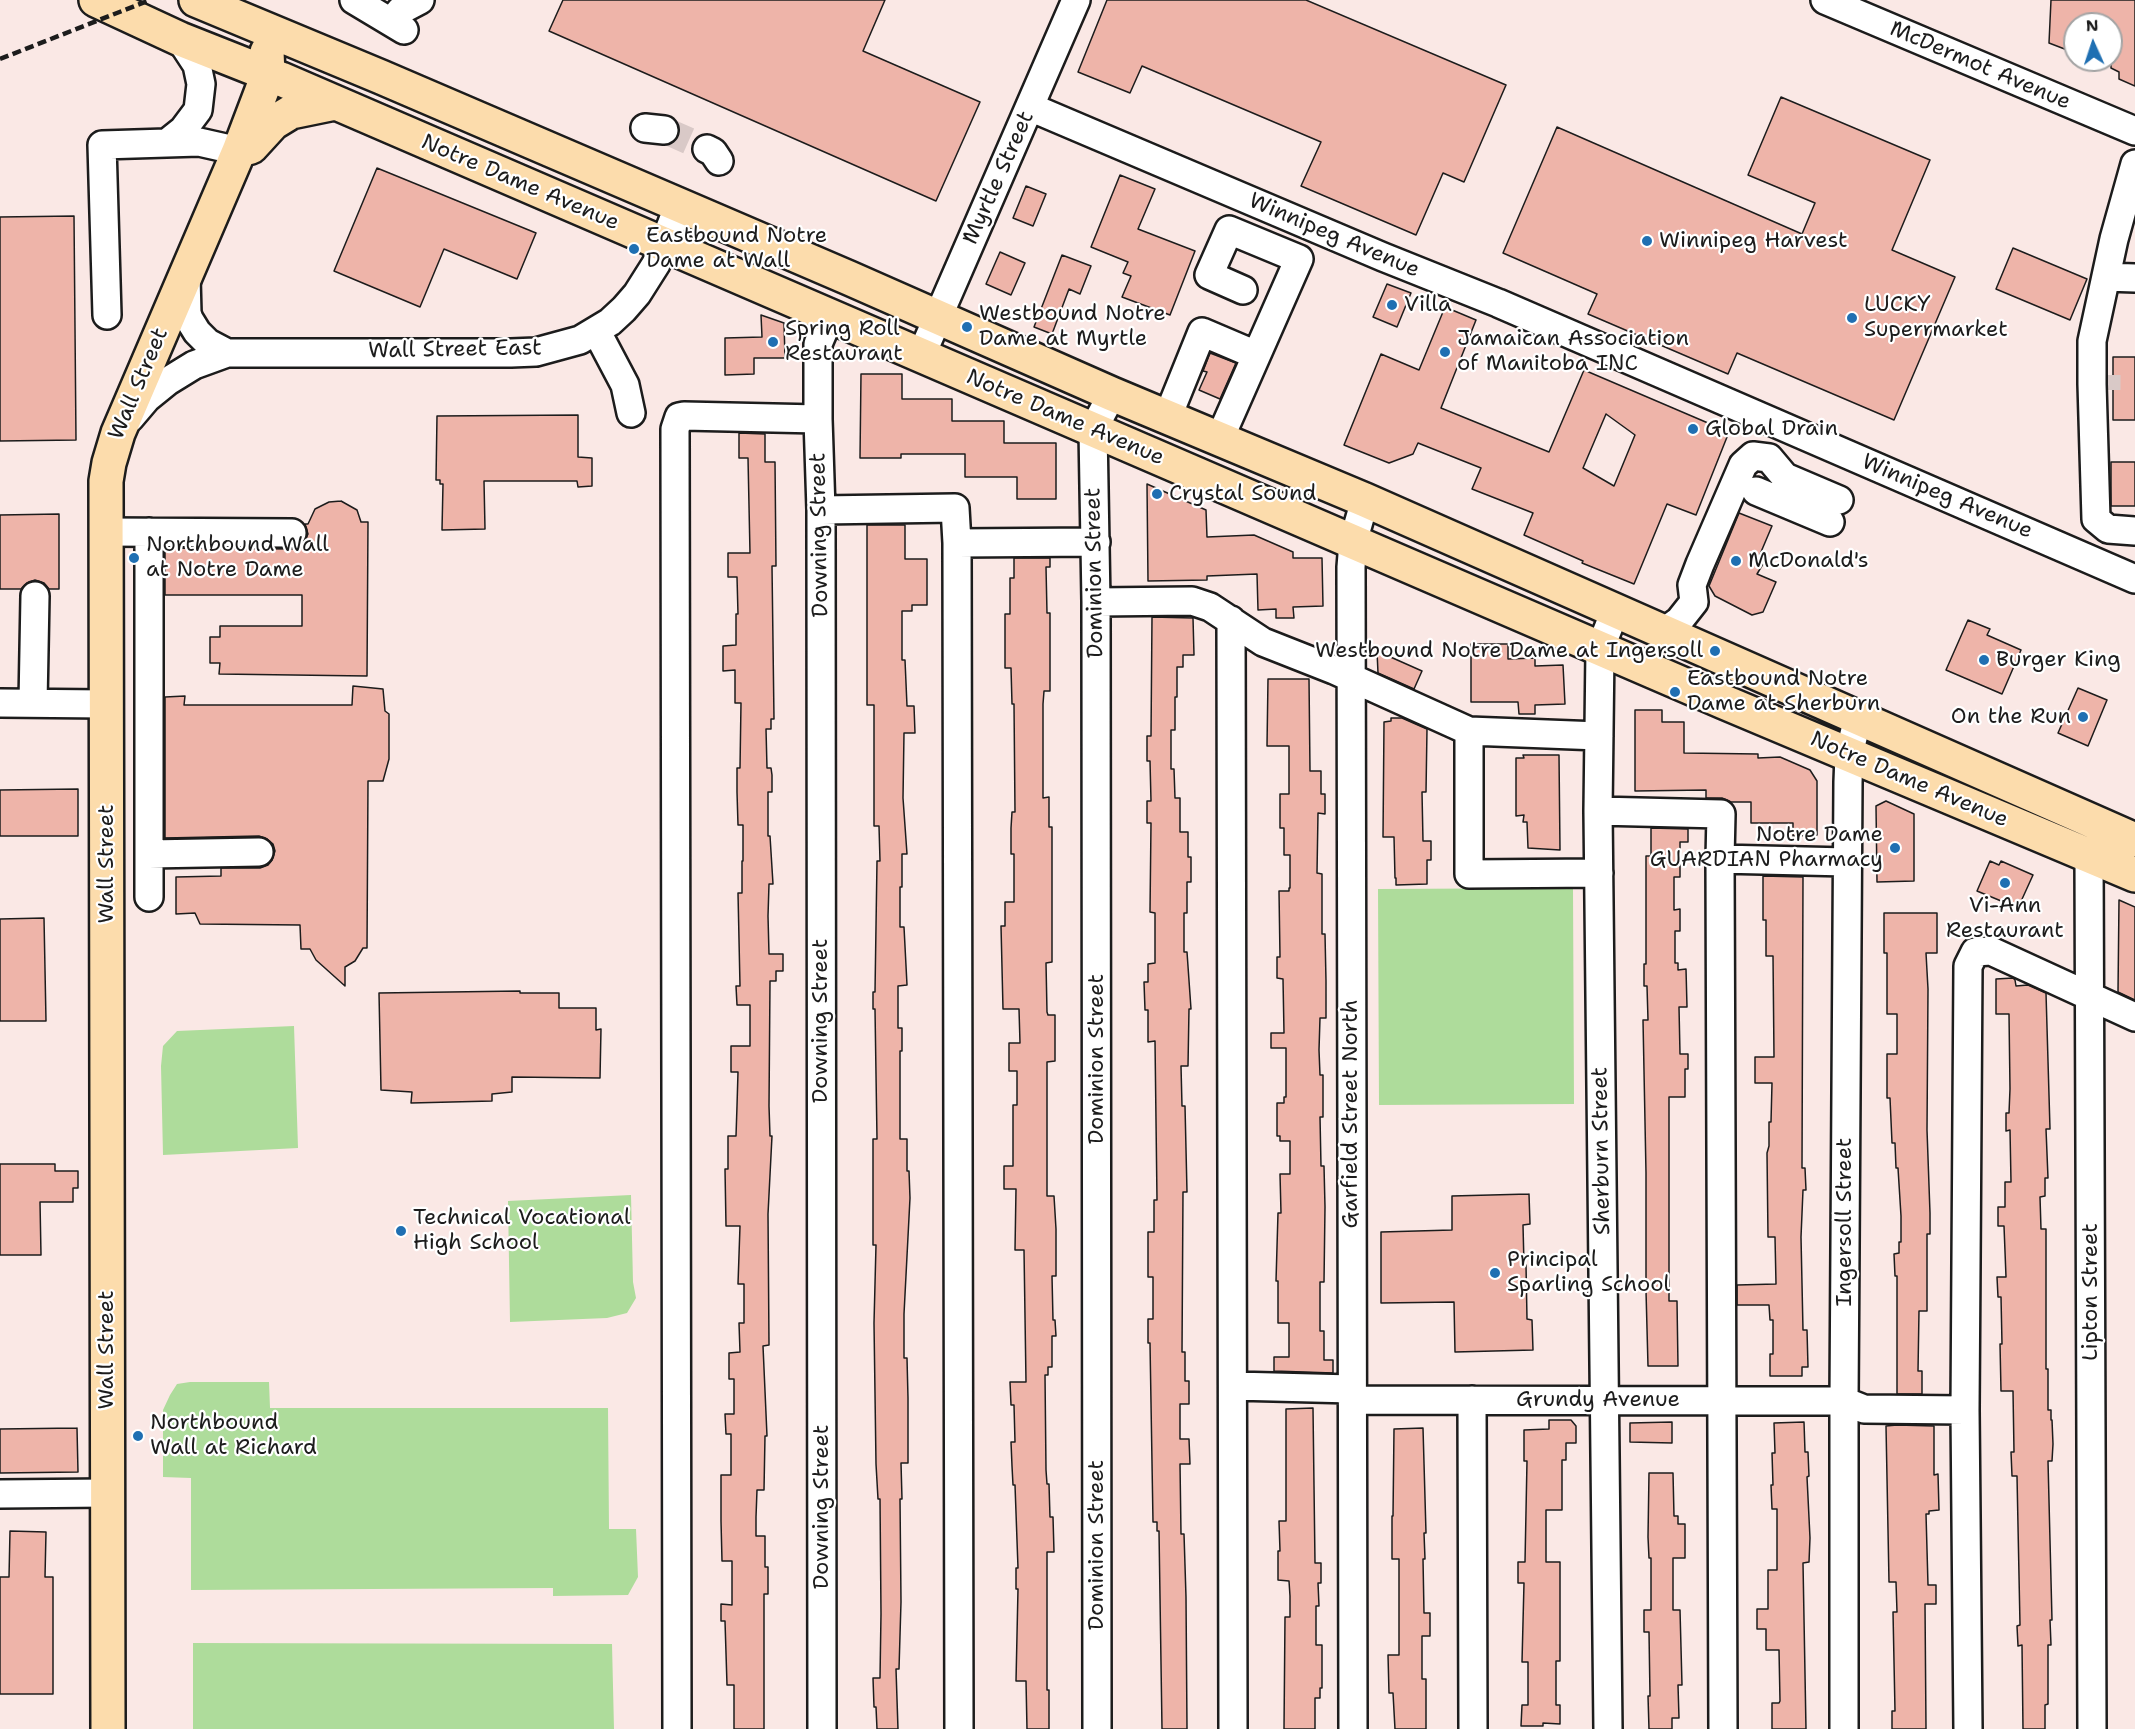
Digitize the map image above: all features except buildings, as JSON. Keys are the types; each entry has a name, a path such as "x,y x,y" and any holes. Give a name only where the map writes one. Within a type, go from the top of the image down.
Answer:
{"main road":[{"name":"Notre Dame Avenue","path":"96,0 180,39 268,74 1600,649 2135,875"},
{"name":"Notre Dame Avenue","path":"196,0 679,205 1112,394 1365,500 2131,836"},
{"name":"Wall Street","path":"108,1729 106,481 118,433 238,151 268,74 267,30"},
{"path":"238,151 251,147 273,123 291,112 334,103"}],"street":[{"path":"354,0 398,26 400,10 420,0"},
{"name":"Myrtle Street","path":"921,356 1076,0"},
{"name":"McDermot Avenue","path":"1825,0 2135,131"},
{"path":"168,142 183,129 198,110 201,84 197,65 180,39"},
{"name":"Winnipeg Avenue","path":"1030,107 1498,303 2135,579"},
{"path":"107,315 102,145 199,142 238,151"},
{"path":"2135,164 2092,341 2096,519 2108,529 2135,531"},
{"name":"Wall Street East","path":"227,353 536,352 570,344 597,332 624,309 637,294 656,264 679,205"},
{"path":"1260,243 1272,210"},
{"path":"1220,438 1299,259 1229,230 1209,276 1243,290"},
{"path":"186,274 189,319 208,343 227,353"},
{"path":"2106,277 2135,278"},
{"name":"Downing Street","path":"822,1729 821,510 818,344 830,316"},
{"path":"597,332 625,385 631,413"},
{"path":"1168,416 1202,332 1256,355"},
{"path":"2092,341 2108,356 2106,419 2093,433"},
{"path":"118,433 147,398 168,381 194,365 227,353"},
{"name":"Dominion Street","path":"1097,1729 1096,542 1093,430 1112,394"},
{"path":"677,1729 675,429 679,417 684,416 818,419"},
{"path":"1664,632 1679,621 1694,602 1692,585 1743,465 1754,456 1768,458 1785,477 1834,511 1756,491"},
{"name":"Garfield Street North","path":"1353,1729 1351,567 1353,542 1365,500"},
{"path":"821,510 955,508 957,543 959,1729"},
{"path":"2081,556 2108,529"},
{"path":"105,532 292,533"},
{"path":"149,897 150,532"},
{"path":"957,543 1096,542"},
{"path":"33,703 35,596"},
{"path":"1096,602 1192,601 1210,607 1263,642 1351,678 1469,731 1599,736"},
{"name":"Sherburn Street","path":"1608,1729 1598,812 1600,649 1615,611"},
{"path":"1231,620 1233,1729"},
{"path":"0,703 33,703 106,719 149,734"},
{"name":"Ingersoll Street","path":"1844,1729 1847,862 1849,755 1858,717"},
{"path":"1469,731 1469,874 1599,873"},
{"path":"1598,812 1721,814 1722,1729"},
{"path":"149,854 259,852"},
{"name":"Lipton Street","path":"2090,855 2092,1729"},
{"path":"1720,859 1847,862"},
{"path":"1968,1729 1965,1410 1968,966 1975,952 1991,951 2135,1017"},
{"name":"Grundy Avenue","path":"1234,1386 1472,1400 1844,1401 1864,1409 1965,1410"},
{"path":"1472,1400 1473,1729"},
{"path":"0,1494 107,1493"}],"green space":[{"path":"1573,888 1574,1104 1379,1105 1378,889"},
{"path":"294,1026 298,1148 163,1155 161,1066 163,1046 177,1031"},
{"path":"631,1195 633,1282 636,1298 627,1313 607,1318 510,1322 508,1201"},
{"path":"269,1382 270,1408 608,1408 609,1529 636,1529 638,1577 628,1595 553,1596 553,1588 191,1590 191,1478 163,1477 163,1410 177,1384"},
{"path":"193,1643 612,1644 614,1729 193,1729"}],"tunnel":[{"path":"664,130 707,149"},
{"path":"2107,375 2107,390"}],"railway":[{"path":"0,59 150,0"}],"place":[{"name":"Winnipeg Harvest","path":"1647,241"},
{"name":"Eastbound Notre Dame at Wall","path":"634,249"},
{"name":"Villa","path":"1392,305"},
{"name":"LUCKY Superrmarket","path":"1852,318"},
{"name":"Westbound Notre Dame at Myrtle","path":"967,327"},
{"name":"Spring Roll Restaurant","path":"773,342"},
{"name":"Jamaican Association of Manitoba INC","path":"1445,352"},
{"name":"Global Drain","path":"1693,429"},
{"name":"Crystal Sound","path":"1157,494"},
{"name":"Northbound Wall at Notre Dame","path":"134,558"},
{"name":"McDonald's","path":"1736,561"},
{"name":"Westbound Notre Dame at Ingersoll","path":"1715,651"},
{"name":"Burger King","path":"1984,660"},
{"name":"Eastbound Notre Dame at Sherburn","path":"1675,692"},
{"name":"On the Run","path":"2083,717"},
{"name":"Notre Dame GUARDIAN Pharmacy","path":"1895,848"},
{"name":"Vi-Ann Restaurant","path":"2005,883"},
{"name":"Technical Vocational High School","path":"401,1231"},
{"name":"Principal Sparling School","path":"1495,1273"},
{"name":"Northbound Wall at Richard","path":"138,1436"}]}
